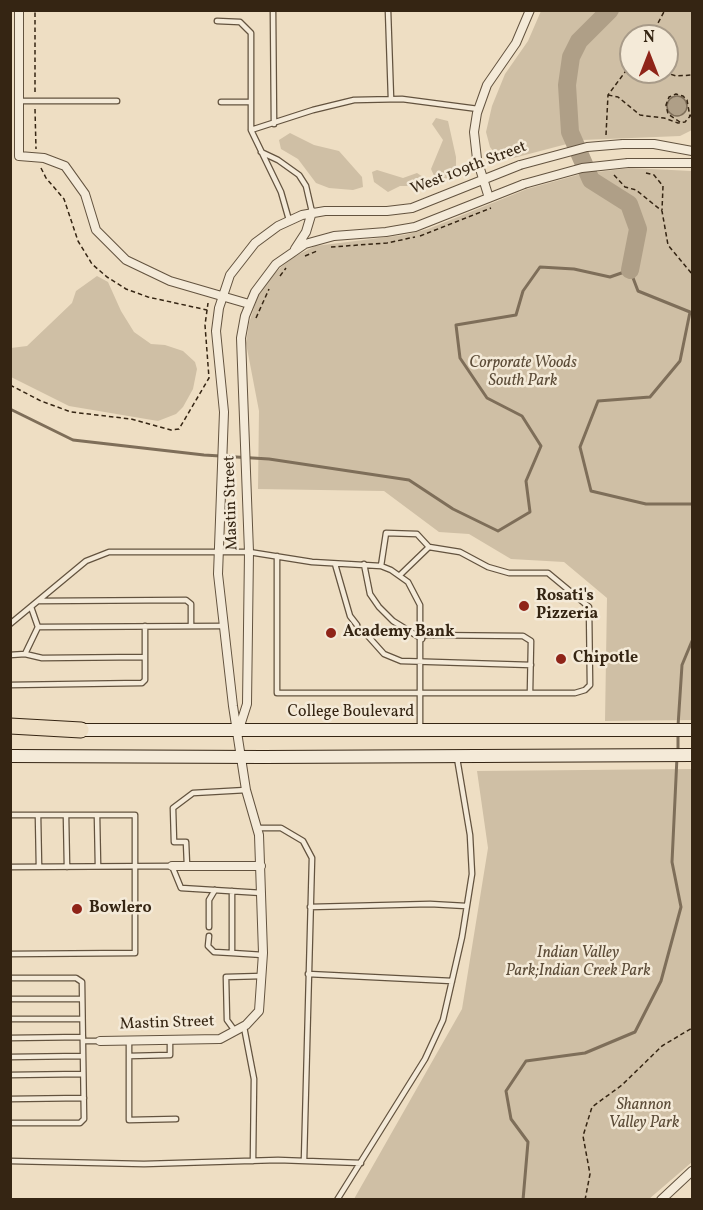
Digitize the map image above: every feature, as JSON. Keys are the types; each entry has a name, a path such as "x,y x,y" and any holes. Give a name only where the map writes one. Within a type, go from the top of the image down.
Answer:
{"highway":[{"path":"10,726 81,730"}],"main road":[{"name":"College Boulevard","path":"10,732 693,730"},
{"path":"10,756 242,758 693,755"}],"street":[{"path":"19,10 19,156 44,158 64,166 81,186 96,230 110,247 143,270 249,304"},
{"path":"489,198 474,142 478,109 487,85 516,43 530,10"},
{"name":"West 109th Street","path":"222,296 230,275 246,252 266,234 289,220 312,212 387,211 412,208 520,165 587,147 654,144 693,151"},
{"name":"West 109th Street","path":"249,304 268,273 295,249 334,236 415,227 524,184 582,168 628,163 693,163"},
{"path":"295,249 306,232 312,212"},
{"name":"Mastin Street","path":"100,1041 220,1039 244,1026 259,1011 263,955 261,866 233,706 223,626 218,553 223,397 216,332 222,296"},
{"name":"Mastin Street","path":"239,730 247,704 249,552 245,486 246,416 242,388 241,338 249,304"},
{"path":"172,866 261,866"},
{"path":"661,1200 693,1171"}],"lane":[{"path":"273,10 274,124"},
{"path":"388,10 391,99"},
{"path":"217,21 240,22 251,33 249,102 251,130 281,192 289,220"},
{"path":"251,130 313,110 354,100 391,99 478,109"},
{"path":"19,100 117,101"},
{"path":"221,102 249,102"},
{"path":"261,152 278,160 299,175 306,186 312,212"},
{"path":"277,556 276,693 575,693 585,690 590,685 589,607 548,573 509,573 488,567 460,552 429,547 417,534 386,533 381,566"},
{"path":"400,575 429,547"},
{"path":"10,624 86,561 102,554 249,552 335,564 381,566 400,575 408,582 420,605 422,637 420,730"},
{"path":"335,564 350,616 357,625"},
{"path":"364,564 370,594 379,607 393,621 422,637 523,636 531,641 530,693"},
{"path":"38,601 186,600 191,604 191,626"},
{"path":"25,654 38,627 31,607"},
{"path":"10,685 142,683 145,680 145,626"},
{"path":"38,627 223,626"},
{"path":"367,635 384,654 400,661 531,665"},
{"path":"10,655 25,654 42,658 145,657"},
{"path":"337,1200 425,1059 443,1020 472,874 470,836 457,756"},
{"path":"187,866 186,842 174,842 173,808 193,793 246,790"},
{"path":"10,815 135,815 135,953 10,954"},
{"path":"39,815 39,867"},
{"path":"66,815 67,867"},
{"path":"97,815 98,866"},
{"path":"256,828 281,828 303,841 312,858 304,1161"},
{"path":"10,867 172,866 181,888 262,893"},
{"path":"209,927 209,900 215,890"},
{"path":"232,891 232,952"},
{"path":"310,907 430,904 466,906"},
{"path":"209,936 208,946 214,952 263,955"},
{"path":"308,974 452,981"},
{"path":"235,1031 227,1020 226,976 262,976"},
{"path":"10,978 76,978 82,982 84,1098 84,1119 80,1123 10,1123"},
{"path":"10,999 82,999"},
{"path":"10,1019 82,1018"},
{"path":"244,1026 253,1070 253,1161"},
{"path":"10,1038 100,1041"},
{"path":"129,1056 170,1055 170,1040"},
{"path":"129,1041 129,1120 176,1119"},
{"path":"10,1057 83,1056"},
{"path":"10,1075 83,1074"},
{"path":"10,1099 84,1098"},
{"path":"10,1161 144,1164 253,1161 361,1163"}],"path":[{"path":"35,10 35,101"},
{"path":"657,24 665,10"},
{"path":"682,122 668,114 666,105 669,97 676,94 683,96 689,106 690,118"},
{"path":"608,95 618,97 640,115 682,122 693,114"},
{"path":"645,172 654,175 663,186 662,211"},
{"path":"330,247 387,243 420,236 500,204"},
{"path":"303,257 322,249"},
{"path":"256,318 262,301 286,268"},
{"path":"10,385 41,401 71,412 131,419 171,430 179,429 209,378 205,325 208,303"},
{"path":"585,1200 590,1174 583,1136 592,1107 622,1085 662,1046 693,1028"}],"green space":[{"path":"541,11 692,11 692,130 680,136 582,140 506,160 497,156 490,147 486,132 492,106 505,74 528,41"},
{"path":"436,118 448,121 456,157 456,168 453,174 441,182 436,180 431,169 443,140 432,124"},
{"path":"290,133 314,145 339,151 362,177 363,187 353,190 329,188 316,183 298,159 281,149 279,140"},
{"name":"Corporate Woods South Park","path":"630,168 692,171 692,720 605,721 607,598 564,562 511,559 469,534 439,532 384,491 258,489 259,411 246,343 249,323 258,296 267,281 281,267 315,246 404,235 428,229 527,189 581,174"},
{"path":"377,170 403,178 417,173 425,181 420,186 400,186 388,192 374,182 372,172"},
{"path":"97,276 108,282 121,311 134,332 151,344 165,345 183,351 195,362 197,369 193,389 183,407 176,414 158,421 69,406 11,377 11,348 27,346 72,303 76,291"},
{"name":"Indian Valley Park;Indian Creek Park","path":"692,769 692,1162 649,1199 354,1199 462,1009 488,848 477,771"}],"shaded area":[{"path":"677,96 684,99 687,106 684,113 677,116 670,113 667,106 670,99"}],"waterway":[{"path":"610,10 579,41 571,57 567,85 570,132 591,180 629,204 638,229 630,270"},
{"path":"10,409 73,440 204,455 269,459 409,480 453,509 498,531 530,512 526,481 541,446 522,416 487,398 460,358 456,325 516,315 523,291 540,267 574,269 610,277 630,270 638,291 690,312 680,361 650,397 598,401 580,447 591,491 646,504 692,504"},
{"path":"678,726 682,665 692,641"},
{"path":"678,733 678,750"},
{"path":"523,1200 528,1142 511,1119 506,1091 526,1061 585,1053 635,1032 661,981 681,907 672,862 677,757"}],"place":[{"name":"Rosati's Pizzeria","path":"524,606"},
{"name":"Academy Bank","path":"331,633"},
{"name":"Chipotle","path":"561,659"},
{"name":"Bowlero","path":"77,909"}],"park label":[{"name":"Shannon Valley Park","path":"644,1115"}]}
